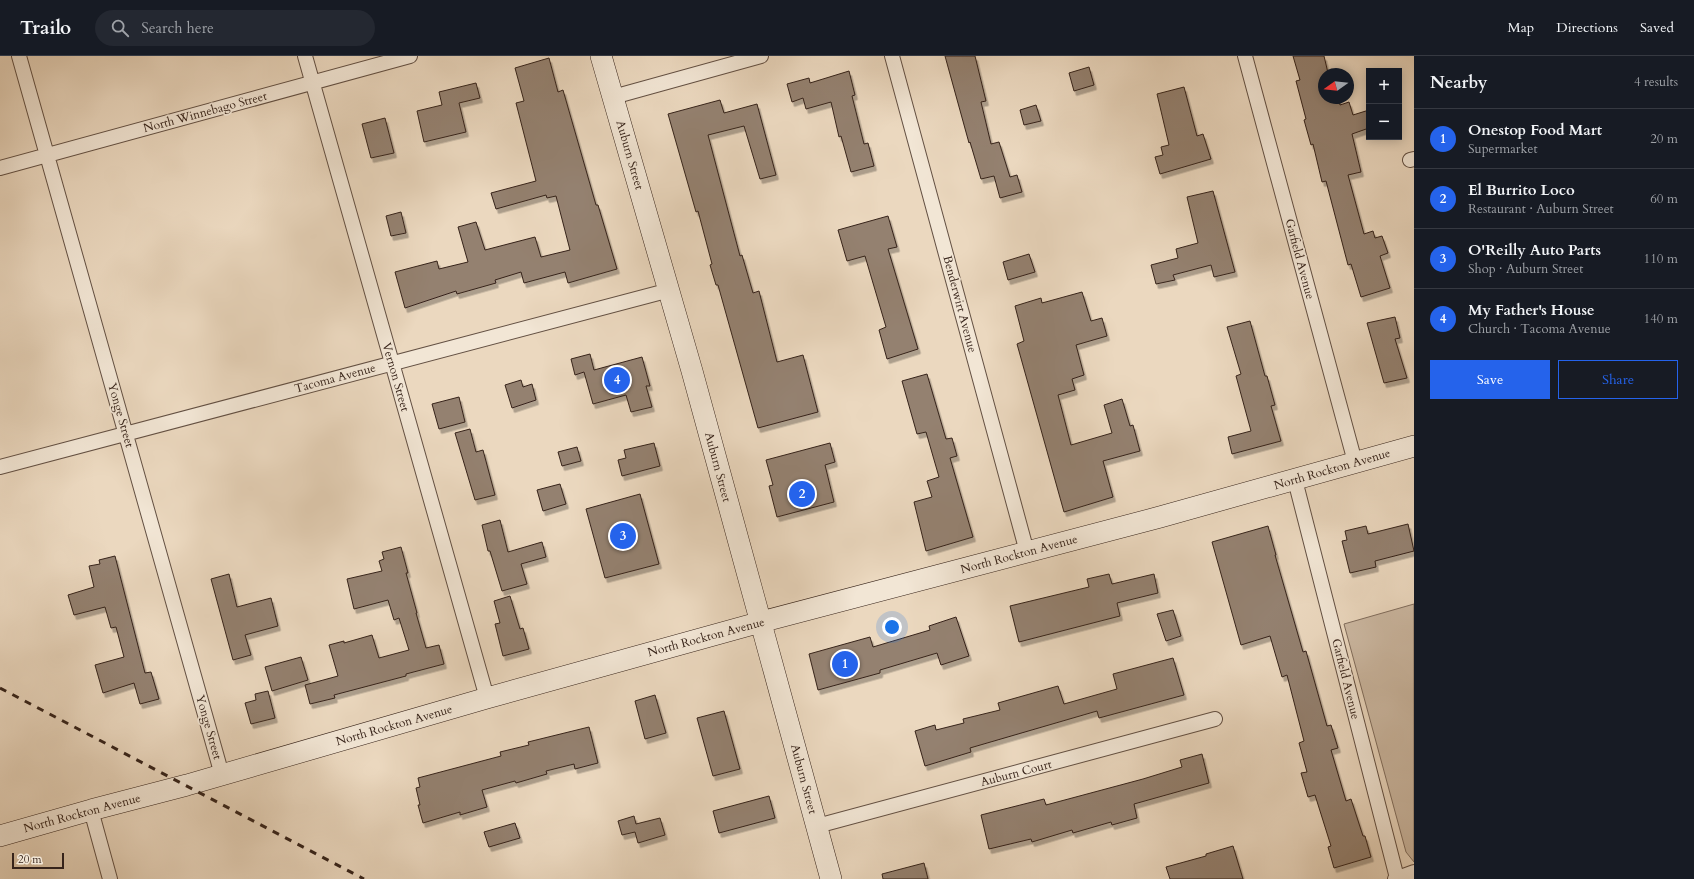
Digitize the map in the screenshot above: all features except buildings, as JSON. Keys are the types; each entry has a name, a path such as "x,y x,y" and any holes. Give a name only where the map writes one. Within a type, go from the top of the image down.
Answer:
{"main road":[{"name":"Auburn Street","path":"602,56 670,290 831,879"},
{"name":"North Rockton Avenue","path":"0,836 222,775 487,698 761,622 1028,552 1295,480 1414,446"}],"street":[{"name":"Yonge Street","path":"19,56 222,775"},
{"name":"Vernon Street","path":"305,56 487,698"},
{"name":"North Winnebago Street","path":"0,168 410,56"},
{"path":"613,97 761,56"},
{"name":"Benderwirt Avenue","path":"892,56 1028,552"},
{"name":"Garfield Avenue","path":"1245,56 1355,462"},
{"name":"Tacoma Avenue","path":"0,467 392,362 670,290"},
{"name":"Garfield Avenue","path":"1295,480 1396,879"},
{"name":"Auburn Court","path":"817,826 1215,719"},
{"path":"91,810 110,879"},
{"path":"1396,879 1414,872"}],"shaded area":[{"path":"1414,604 1414,862 1406,852 1344,624"}],"railway":[{"path":"0,688 364,879"}],"place":[{"name":"My Father's House","path":"617,380"},
{"name":"El Burrito Loco","path":"802,494"},
{"name":"O'Reilly Auto Parts","path":"623,536"},
{"name":"Onestop Food Mart","path":"845,664"}]}
